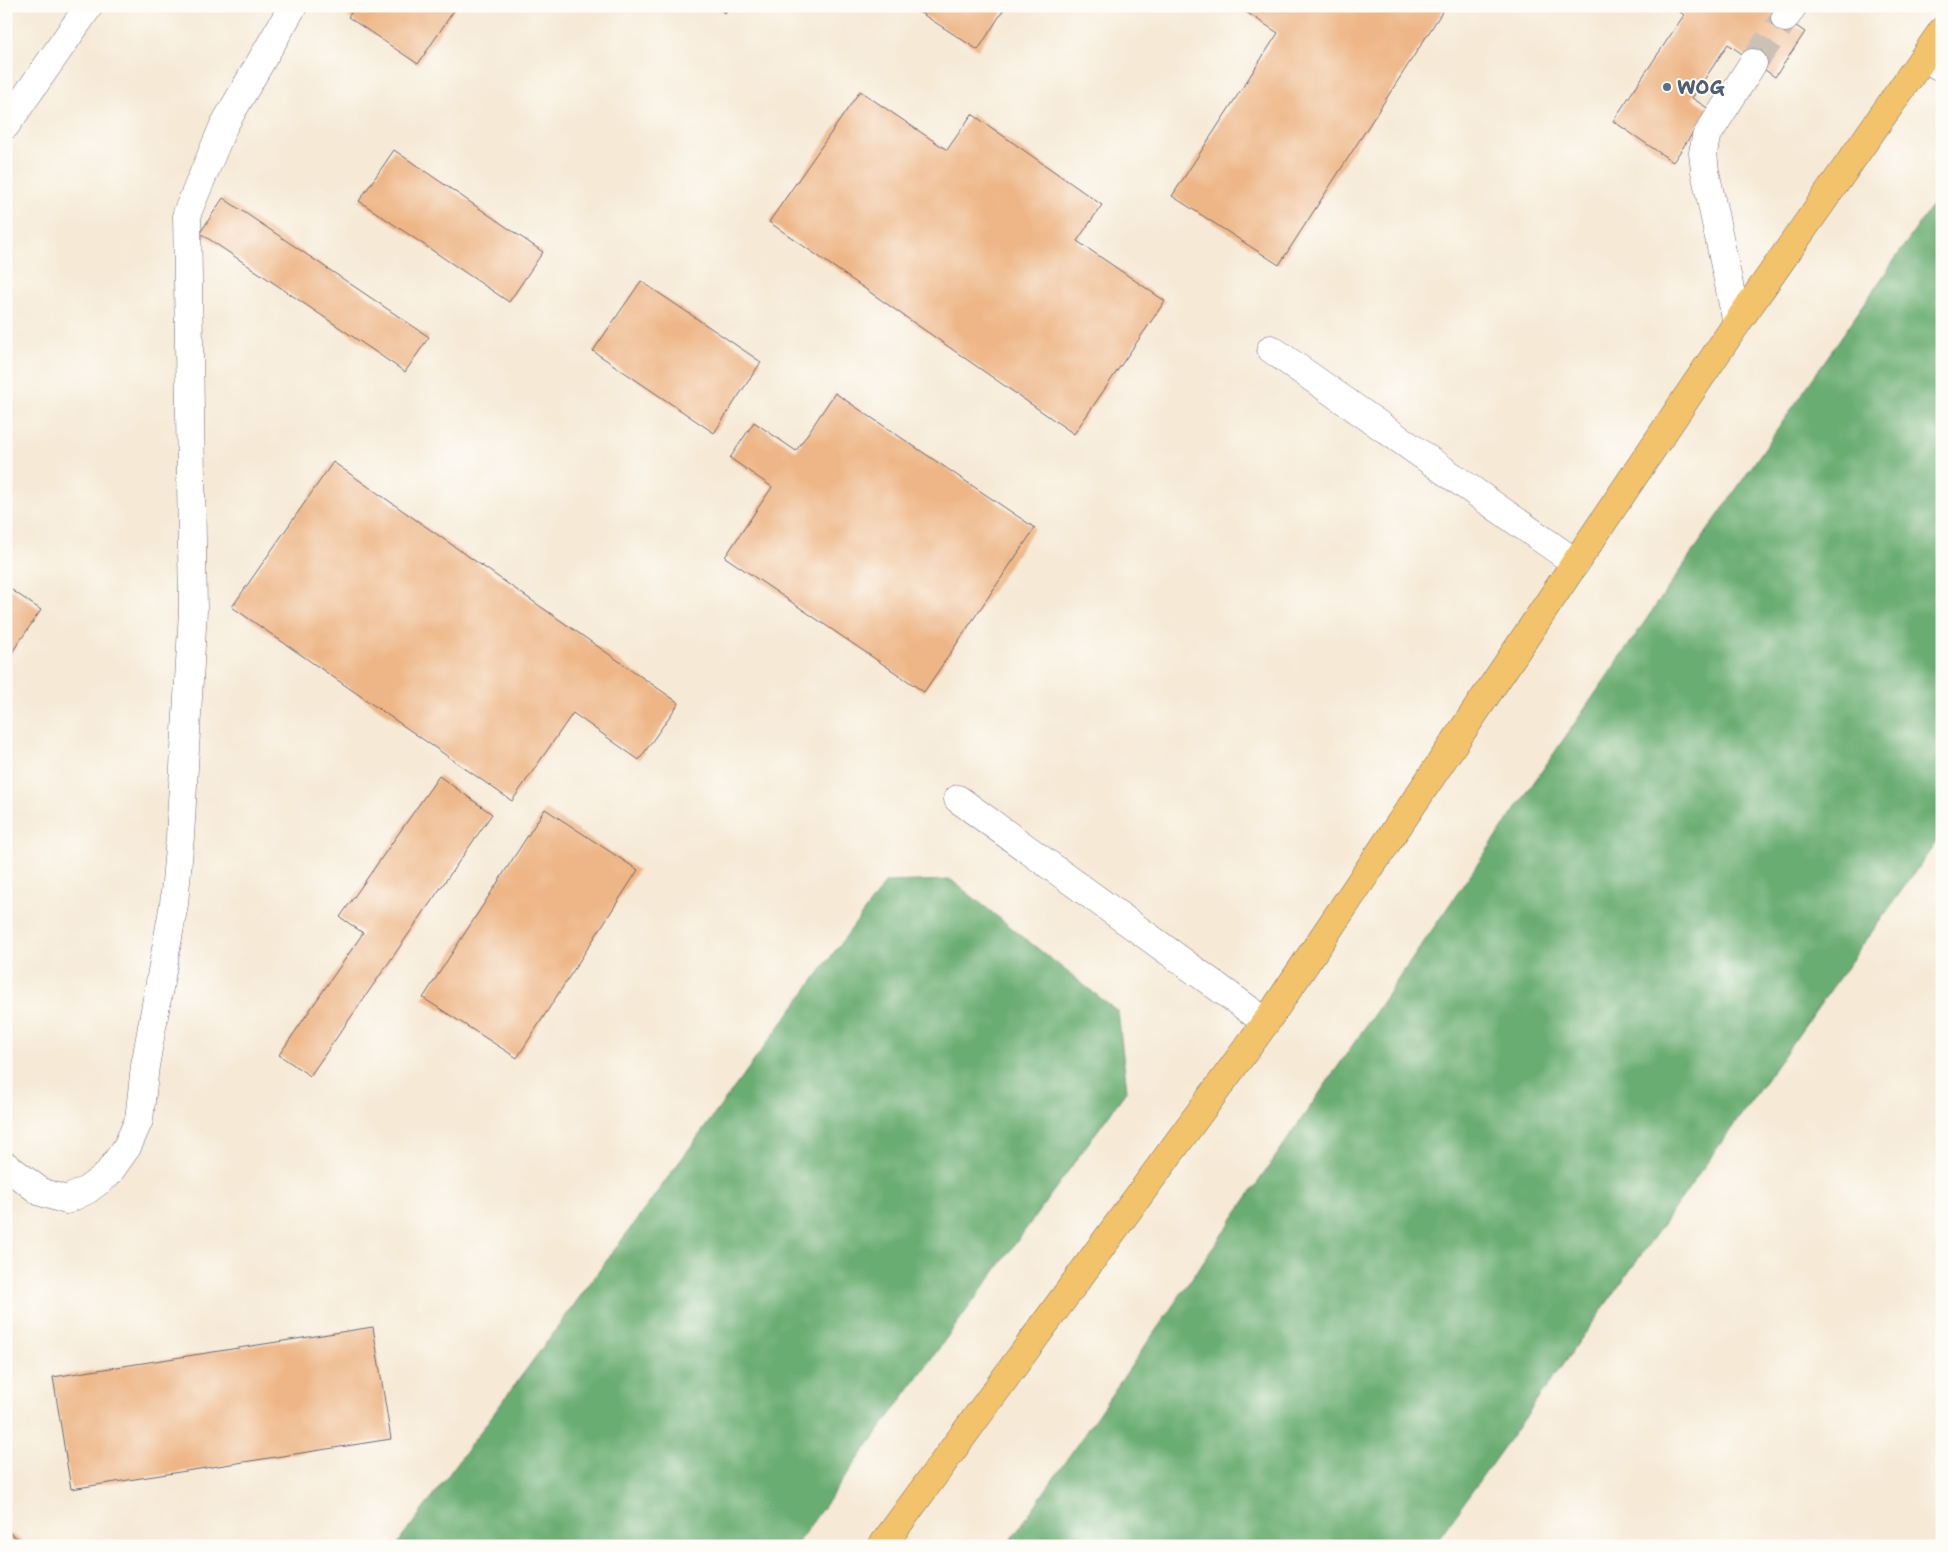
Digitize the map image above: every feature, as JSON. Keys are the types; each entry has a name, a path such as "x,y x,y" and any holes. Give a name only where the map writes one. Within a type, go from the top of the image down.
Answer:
{"highway":[{"path":"882,1546 1266,1022 1737,323 1933,62 1942,31"}],"street":[{"path":"6,125 89,6"},
{"path":"6,1166 41,1192 66,1200 87,1190 106,1175 127,1148 139,1120 145,1066 174,904 180,837 193,610 187,213 224,125 293,6"},
{"path":"1737,323 1703,154 1706,137 1754,63"},
{"path":"1271,349 1576,563"},
{"path":"958,799 1266,1022"}],"green space":[{"path":"1942,191 1942,834 1433,1546 1007,1546"},
{"path":"951,880 1118,1012 1127,1090 795,1546 396,1546 886,882"}],"building":[{"path":"356,6 457,6 418,64 348,17"},
{"path":"716,6 729,6 725,13"},
{"path":"910,6 1006,6 978,50"},
{"path":"1237,6 1446,6 1279,265 1172,196 1278,33"},
{"name":"WOG","path":"1672,6 1767,6 1805,32 1775,77 1728,44 1692,98 1709,109 1673,162 1613,121 1684,15"},
{"path":"860,91 947,150 972,114 1102,205 1077,241 1165,301 1074,434 769,222"},
{"path":"394,150 543,252 509,302 359,201"},
{"path":"223,198 429,337 405,372 200,233"},
{"path":"641,281 761,362 714,433 593,351"},
{"path":"835,393 1035,528 924,692 725,557 772,487 730,458 754,422 796,451"},
{"path":"333,462 679,703 639,760 573,713 512,801 232,607"},
{"path":"6,586 41,610 6,661"},
{"path":"439,776 492,814 310,1076 279,1055 363,933 340,917"},
{"path":"545,809 638,870 517,1058 423,998"},
{"path":"373,1327 391,1439 71,1489 53,1377"},
{"path":"6,1531 30,1546 6,1546"}],"tunnel":[{"path":"1753,63 1785,18"}],"place":[{"name":"WOG","path":"1667,87"}]}
